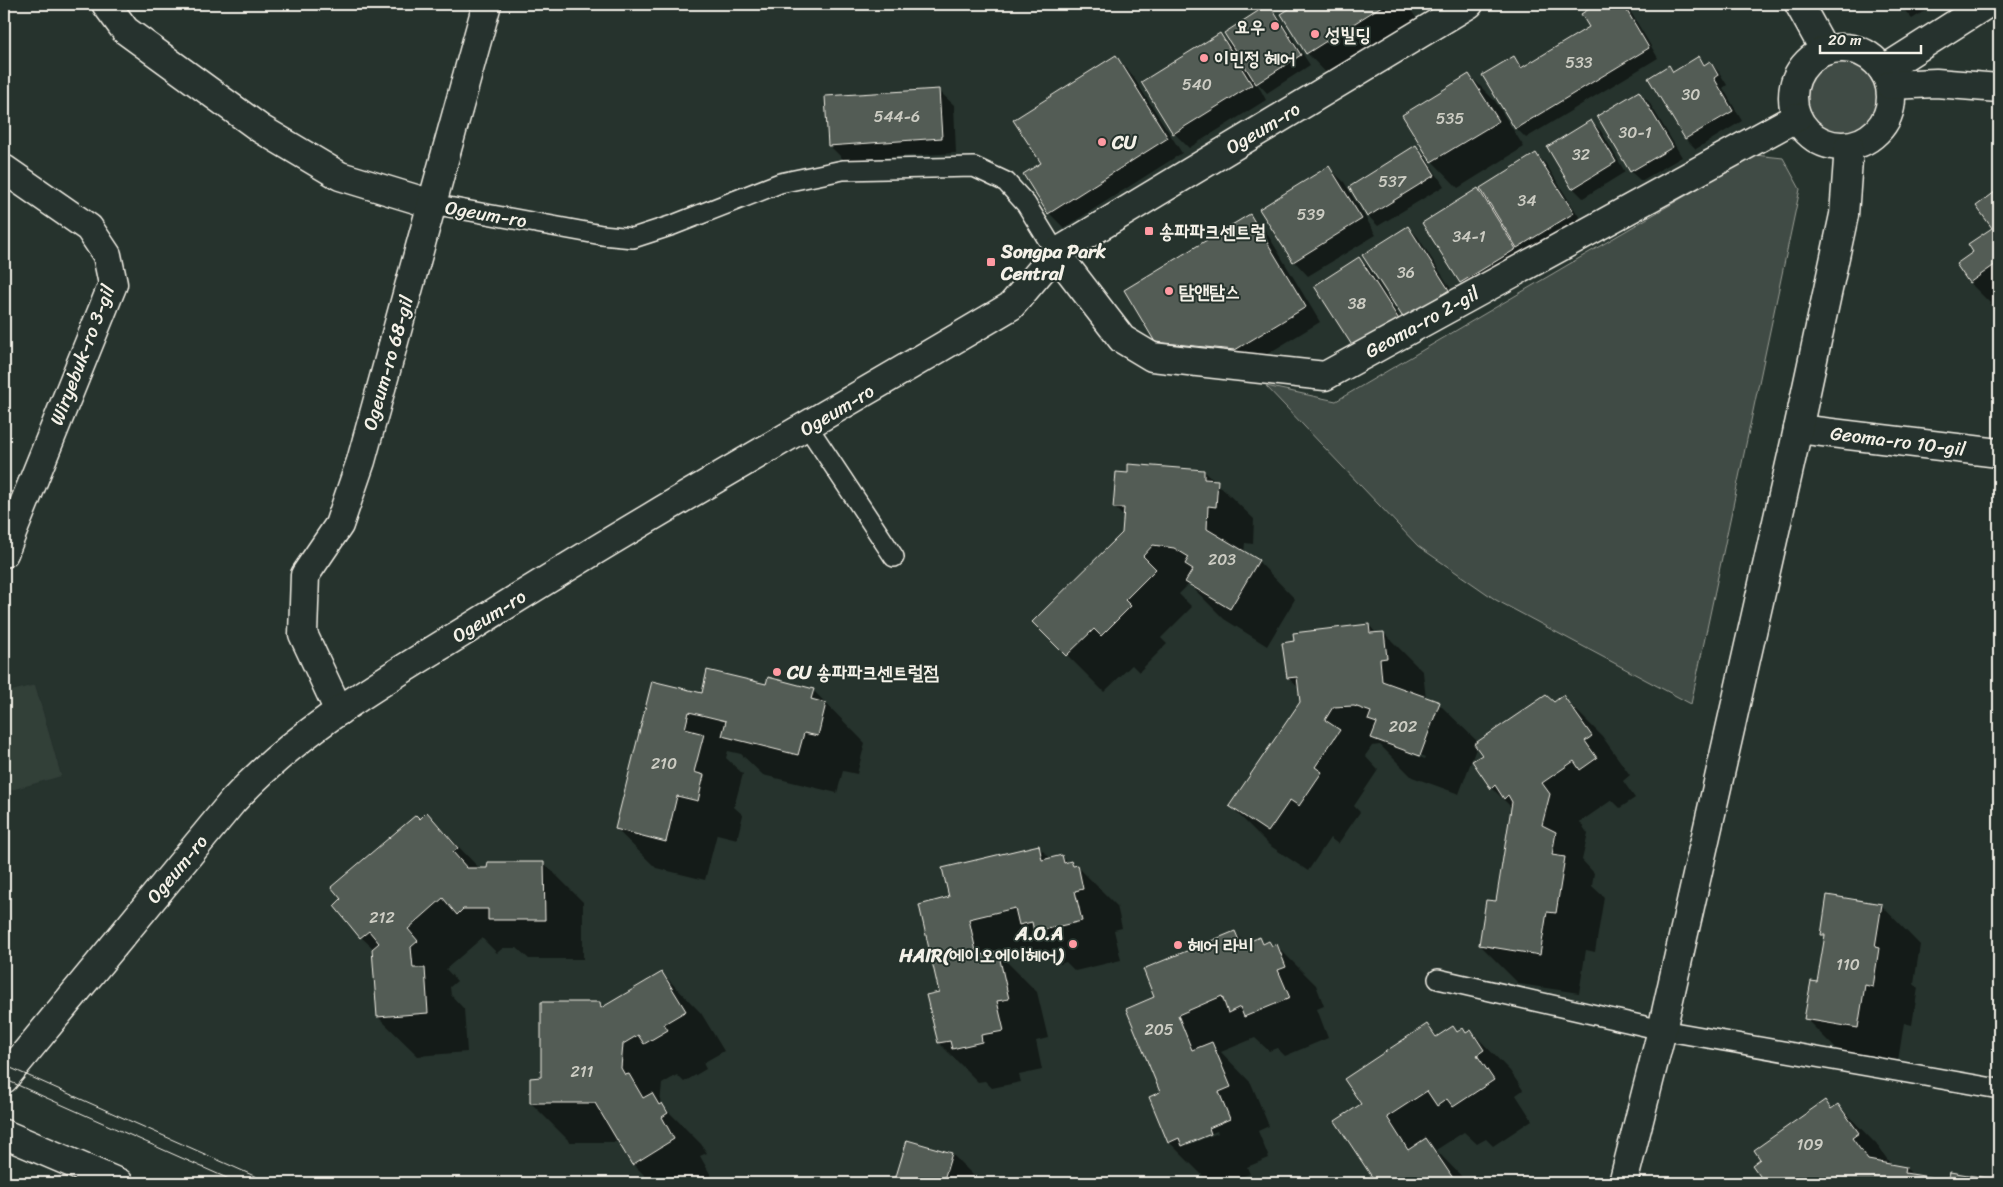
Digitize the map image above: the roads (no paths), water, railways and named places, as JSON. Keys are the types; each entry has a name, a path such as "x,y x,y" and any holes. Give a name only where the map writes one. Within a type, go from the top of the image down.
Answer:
{"street":[{"path":"106,4 125,30 261,129 340,176 432,204"},
{"name":"Ogeum-ro 68-gil","path":"339,711 303,634 305,575 339,525 360,461 486,4"},
{"path":"1800,4 1825,51"},
{"path":"1887,77 1987,4"},
{"name":"Ogeum-ro","path":"4,1079 239,795 261,771 297,740 339,711 544,581 1011,306 1056,253 1454,8"},
{"path":"1841,48 1858,50 1872,58 1887,77 1891,102 1887,118 1878,131 1864,141 1849,146 1833,146 1818,140 1805,130 1797,117 1793,102 1794,86 1800,71 1811,59 1825,51 1841,48"},
{"path":"1887,77 1999,88"},
{"name":"Geoma-ro 2-gil","path":"1056,253 1122,339 1152,357 1325,376 1797,117"},
{"path":"1623,1183 1662,1030 1798,430 1844,215 1849,146"},
{"name":"Wiryebuk-ro 3-gil","path":"4,169 88,228 108,255 113,284 4,552"},
{"name":"Geoma-ro 10-gil","path":"1798,430 1999,453"},
{"path":"4,1134 119,1183"}],"lane":[{"name":"Ogeum-ro","path":"432,204 602,236 634,238 673,225 780,183 843,170 974,168 1006,182 1026,204 1056,253"},
{"path":"808,427 894,556"},
{"path":"1438,979 1662,1030 1999,1089"}],"tram line":[{"path":"4,1065 270,1183"},
{"path":"4,1079 238,1183"}],"place":[{"name":"요우","path":"1275,26"},
{"name":"성빌딩","path":"1315,34"},
{"name":"이민정 헤어","path":"1204,58"},
{"name":"CU","path":"1102,142"},
{"name":"송파파크센트럴","path":"1149,231"},
{"name":"Songpa Park Central","path":"991,262"},
{"name":"탐앤탐스","path":"1169,291"},
{"name":"CU 송파파크센트럴점","path":"777,672"},
{"name":"A.O.A HAIR(에이오에이헤어)","path":"1073,944"},
{"name":"헤어 라비","path":"1178,945"}]}
